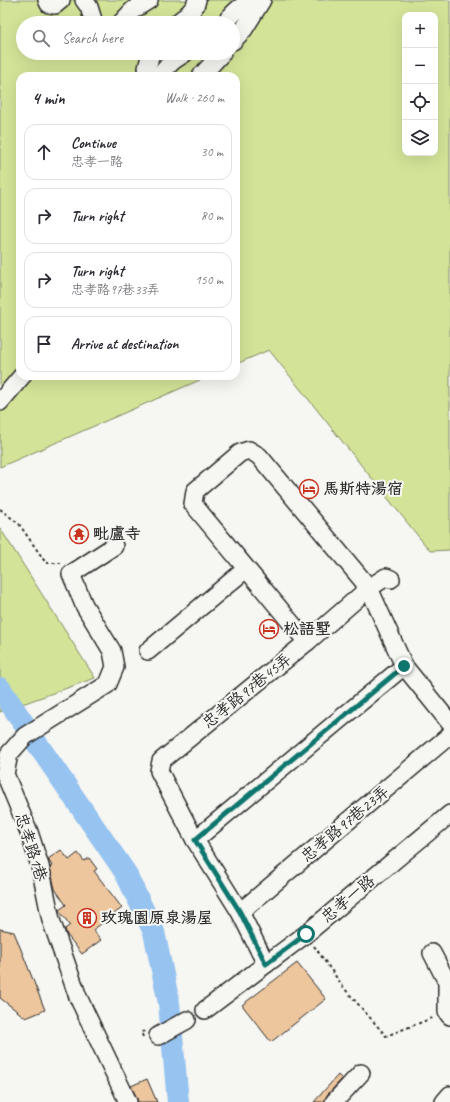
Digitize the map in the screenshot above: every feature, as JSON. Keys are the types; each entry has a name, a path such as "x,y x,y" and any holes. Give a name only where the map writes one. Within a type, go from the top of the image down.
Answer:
{"street":[{"path":"47,0 49,4 55,5 62,0"},
{"path":"84,0 89,7 92,16"},
{"path":"127,16 133,10 150,0"},
{"path":"186,16 191,12 197,0"},
{"path":"231,16 238,8 249,2 258,0"},
{"path":"240,33 262,0"},
{"path":"149,60 147,68 149,72"},
{"path":"163,72 174,60"},
{"path":"205,72 216,60"},
{"path":"0,402 19,380"},
{"path":"307,642 193,504 195,491 240,452 249,450 259,456 369,588 404,666 450,723"},
{"path":"71,574 114,546"},
{"path":"148,651 246,569"},
{"name":"忠孝路1巷","path":"71,574 84,605 112,651 115,667 108,684 25,736 9,754 2,771 31,839 40,866 51,920 78,997 128,1102"},
{"name":"忠孝路97巷45弄","path":"195,840 159,771 161,761 307,642 369,588 386,577 391,579"},
{"path":"266,964 240,912 195,840 404,666"},
{"name":"忠孝路97巷23弄","path":"240,912 450,735"},
{"name":"忠孝一路","path":"205,1010 306,934 450,814"},
{"path":"432,953 447,982 448,1014"},
{"path":"158,1036 187,1020"},
{"path":"334,1102 361,1073"},
{"path":"444,1102 450,1095"}],"path":[{"path":"0,508 19,524 46,562 62,563 71,574"},
{"path":"306,934 344,988 386,1036 448,1014"}],"green space":[{"path":"0,0 450,0 450,550 430,551 269,350 240,362 240,72 16,72 16,380 200,380 0,467"},
{"path":"0,528 95,678 0,712"}],"building":[{"path":"61,850 69,860 78,853 84,861 89,858 97,869 94,871 122,908 93,930 101,940 82,954 67,935 65,929 70,925 59,910 66,905 55,889 50,867 52,866 48,859"},
{"path":"0,929 14,932 45,1010 26,1018 0,998"},
{"path":"297,963 326,999 271,1042 242,1005"},
{"path":"338,1075 342,1079 327,1095 324,1102 314,1102"},
{"path":"147,1079 157,1102 138,1102 131,1086"}],"waterway":[{"path":"0,688 24,724"},
{"path":"36,742 125,872 154,932 169,1003 178,1102"}],"place":[{"name":"馬斯特湯宿","path":"309,489"},
{"name":"毗盧寺","path":"79,534"},
{"name":"松語墅","path":"269,629"},
{"name":"玫瑰園原泉湯屋","path":"87,918"}],"route":[{"path":"306,934 266,964 240,912 195,840 404,666"}]}
